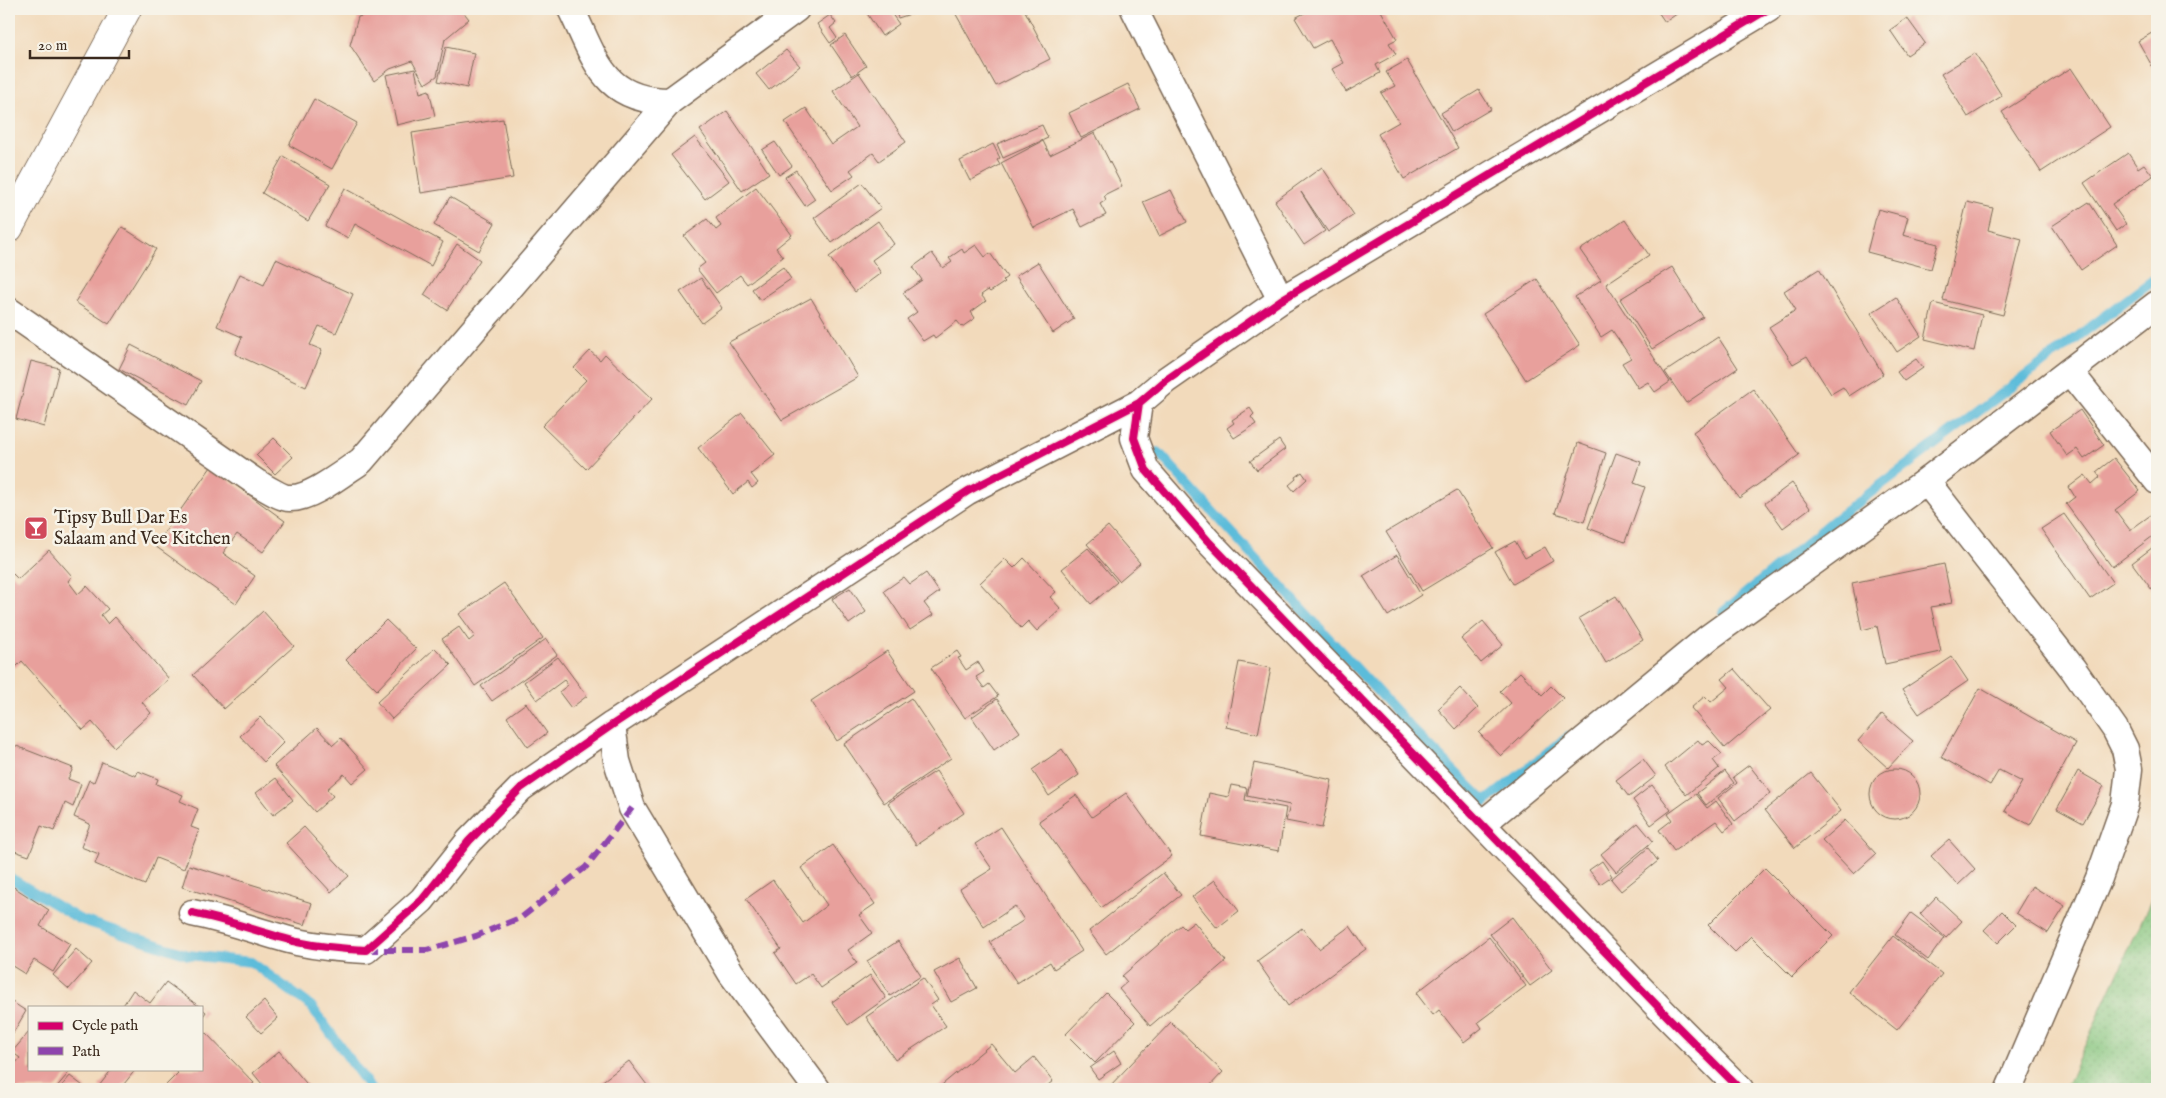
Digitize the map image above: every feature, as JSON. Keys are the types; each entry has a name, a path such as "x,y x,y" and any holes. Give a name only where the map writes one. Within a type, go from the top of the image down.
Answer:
{"main road":[{"path":"9,228 123,10"}],"street":[{"path":"571,9 600,69 613,85 631,95 650,100 670,100"},
{"path":"9,311 257,483 289,498 309,494 325,487 361,461 670,100 796,9"},
{"path":"1134,9 1281,300"},
{"path":"192,913 220,919 297,942 330,948 366,950 422,900 469,841 521,788 612,725 968,492 1139,403 1166,380 1281,300 1768,9"},
{"path":"1482,824 1708,638 1926,481 2157,304"},
{"path":"2070,372 2157,481"},
{"path":"1139,403 1134,438 1146,470 1208,541 1740,1089"},
{"path":"1926,481 2079,676 2115,728 2125,749 2129,769 2126,804 2099,878 2009,1089"},
{"path":"612,725 617,761 632,808 731,973 817,1089"}],"green space":[{"path":"2157,887 2157,1089 2065,1089"}],"building":[{"path":"387,9 399,9 403,14 410,9 461,9 469,19 445,39 437,76 425,84 412,61 390,69 374,81 350,45 358,17"},
{"path":"864,9 888,9 899,24 882,36"},
{"path":"895,9 926,9 898,18"},
{"path":"953,9 1024,9 1050,59 996,86"},
{"path":"1312,9 1380,9 1397,39 1389,43 1396,54 1376,65 1380,73 1346,92 1332,69 1343,63 1330,39 1313,48 1295,18"},
{"path":"1656,9 1684,9 1665,22"},
{"path":"830,15 836,23 830,28 837,38 830,43 817,24"},
{"path":"1907,18 1925,43 1907,55 1890,30"},
{"path":"2157,30 2157,75 2138,41"},
{"path":"845,35 866,66 852,76 831,45"},
{"path":"446,47 474,53 467,88 438,81"},
{"path":"786,50 800,66 769,90 756,74"},
{"path":"1975,53 2002,96 1968,117 1941,74"},
{"path":"1407,60 1458,148 1404,179 1378,134 1399,122 1381,93 1395,86 1386,72"},
{"path":"2071,68 2110,127 2041,172 2002,112"},
{"path":"415,69 420,93 429,90 435,116 397,125 386,75"},
{"path":"859,73 906,142 879,161 873,153 850,170 854,175 832,190 785,122 806,108 831,145 857,127 833,91"},
{"path":"1128,84 1140,109 1081,138 1069,113"},
{"path":"1479,90 1491,109 1452,132 1441,113"},
{"path":"314,99 357,123 332,169 289,145"},
{"path":"727,111 769,173 742,191 700,130"},
{"path":"503,119 513,178 421,193 412,133"},
{"path":"1042,125 1048,138 1003,158 997,144"},
{"path":"1095,133 1122,186 1104,195 1106,200 1100,204 1106,215 1082,227 1073,209 1034,228 1001,163 1043,141 1050,155"},
{"path":"695,137 729,181 705,199 671,155"},
{"path":"775,142 792,166 779,175 762,150"},
{"path":"993,144 1000,158 997,160 1000,165 970,181 960,161"},
{"path":"2128,153 2138,168 2144,164 2153,176 2112,204 2126,224 2116,231 2084,183"},
{"path":"283,156 330,184 308,221 262,193"},
{"path":"1322,167 1354,215 1328,232 1301,192 1325,231 1304,245 1275,201"},
{"path":"796,170 815,199 805,206 785,177"},
{"path":"862,183 881,208 832,243 814,218"},
{"path":"756,187 792,235 776,248 783,257 747,284 740,275 716,293 697,269 705,263 684,236 707,219 716,230 721,226 716,218"},
{"path":"345,188 443,242 431,266 355,224 348,238 325,226"},
{"path":"1171,190 1187,222 1159,236 1143,202"},
{"path":"450,197 495,223 479,251 434,225"},
{"path":"1967,202 1993,208 1988,230 2022,239 2003,315 1943,300"},
{"path":"2089,202 2117,245 2081,270 2052,226"},
{"path":"1878,209 1908,217 1903,235 1938,244 1931,269 1867,252"},
{"path":"1625,220 1649,255 1606,284 1670,382 1655,392 1648,382 1638,388 1622,363 1631,358 1612,330 1601,337 1575,297 1601,280 1580,250"},
{"path":"878,221 894,244 872,260 881,273 855,292 829,257"},
{"path":"122,227 156,249 109,324 75,302"},
{"path":"457,244 480,260 447,310 424,295"},
{"path":"976,245 985,257 990,253 1007,277 1003,280 1005,282 990,292 988,290 981,295 986,301 971,312 975,318 962,327 957,321 935,338 933,335 923,341 907,319 917,312 903,293 922,280 913,267 932,253 943,268 952,262 949,258 962,249 964,253"},
{"path":"276,259 353,294 336,333 319,326 310,345 322,350 306,387 235,354 242,337 217,326 240,274 264,285"},
{"path":"1038,262 1074,319 1053,333 1016,276"},
{"path":"783,267 791,279 760,300 752,289"},
{"path":"1672,267 1703,317 1652,349 1620,299"},
{"path":"1819,269 1883,374 1849,396 1843,387 1831,394 1807,356 1793,364 1769,327 1796,310 1784,291"},
{"path":"701,278 722,308 702,323 680,292"},
{"path":"1537,279 1580,345 1526,380 1483,314"},
{"path":"1896,297 1921,336 1897,352 1871,313"},
{"path":"811,298 858,377 782,420 729,342"},
{"path":"1933,303 1982,315 1974,351 1925,339"},
{"path":"1718,337 1738,368 1686,403 1665,372"},
{"path":"131,345 201,381 188,405 119,369"},
{"path":"590,351 600,360 605,354 652,399 586,469 542,426 586,380 574,368"},
{"path":"1916,359 1923,368 1904,381 1897,372"},
{"path":"31,361 59,368 44,427 16,419"},
{"path":"1753,389 1799,455 1739,498 1693,432"},
{"path":"1250,408 1254,414 1251,417 1256,424 1234,438 1227,428 1234,423 1232,420"},
{"path":"2080,410 2104,445 2084,459 2077,449 2067,456 2050,431"},
{"path":"742,413 775,455 751,474 758,483 752,488 748,482 733,494 698,448"},
{"path":"274,438 293,457 275,474 256,455"},
{"path":"1279,440 1285,449 1257,470 1250,461"},
{"path":"1578,443 1606,453 1584,522 1555,513"},
{"path":"1616,453 1641,462 1634,483 1645,487 1625,542 1588,528"},
{"path":"2114,458 2140,491 2115,510 2130,530 2155,512 2157,515 2157,533 2112,567 2066,504 2075,497 2069,487 2085,475 2092,484 2100,477 2096,472"},
{"path":"211,467 285,521 263,552 237,534 223,553 255,576 236,604 155,546"},
{"path":"1302,472 1307,479 1294,491 1289,485"},
{"path":"1792,483 1810,508 1783,528 1765,503"},
{"path":"1457,490 1493,548 1422,591 1386,532"},
{"path":"2064,514 2113,583 2090,599 2041,529"},
{"path":"1108,526 1140,563 1119,581 1087,544"},
{"path":"1515,541 1525,558 1545,547 1553,561 1513,584 1495,552"},
{"path":"2157,544 2157,586 2152,590 2132,563"},
{"path":"1088,548 1117,582 1091,604 1062,569"},
{"path":"49,550 72,576 68,581 78,594 87,586 108,609 101,615 108,624 115,617 169,679 142,702 151,713 114,747 92,722 83,730 22,661 15,668 9,661 9,578 13,574 18,579"},
{"path":"1397,555 1421,595 1388,616 1363,576"},
{"path":"1024,558 1056,592 1050,597 1061,609 1037,631 1028,621 1021,628 980,583 1005,559 1014,568"},
{"path":"1944,564 1952,603 1931,607 1941,652 1885,664 1877,626 1862,630 1852,583"},
{"path":"926,573 939,592 924,603 933,615 910,630 884,591 904,577 910,584"},
{"path":"504,583 543,638 475,686 442,639 459,627 469,641 475,636 459,614"},
{"path":"850,588 866,612 849,624 832,599"},
{"path":"1616,596 1643,640 1606,663 1579,618"},
{"path":"263,611 294,646 224,709 193,675"},
{"path":"386,620 416,649 377,690 346,660"},
{"path":"1483,621 1503,645 1481,663 1461,639"},
{"path":"546,639 557,655 492,701 481,686"},
{"path":"435,648 451,665 392,719 377,702"},
{"path":"887,651 914,691 837,741 811,701"},
{"path":"957,651 961,657 958,658 966,670 978,662 984,672 976,677 984,688 989,684 998,696 965,718 931,668"},
{"path":"558,657 587,696 571,708 559,692 568,685 564,680 537,700 524,682"},
{"path":"1952,657 1968,681 1919,714 1902,690"},
{"path":"1239,662 1271,668 1258,734 1226,727"},
{"path":"1734,669 1770,710 1725,748 1691,708 1705,696 1711,702 1729,687 1722,679"},
{"path":"1520,672 1542,695 1551,686 1563,698 1501,756 1479,733 1511,703 1500,691"},
{"path":"1460,688 1478,708 1456,729 1438,709"},
{"path":"1980,688 2076,743 2030,825 2005,811 2022,782 1999,770 1990,785 1941,757"},
{"path":"911,698 951,758 884,803 844,744"},
{"path":"997,699 1020,732 994,750 972,717"},
{"path":"526,703 547,733 528,747 507,717"},
{"path":"1882,714 1913,741 1888,768 1858,741"},
{"path":"260,717 284,742 264,762 240,736"},
{"path":"317,728 333,745 341,738 368,769 352,783 344,774 327,789 333,796 315,812 274,766"},
{"path":"1698,740 1702,745 1709,741 1722,754 1713,760 1719,768 1686,795 1665,767"},
{"path":"14,745 73,768 68,779 81,784 73,807 65,803 54,831 41,826 29,856 9,849 9,755"},
{"path":"1062,749 1079,775 1049,796 1032,770"},
{"path":"1643,759 1656,776 1629,797 1616,780"},
{"path":"102,762 136,776 138,771 158,779 156,784 183,795 180,801 198,809 191,827 199,830 184,869 156,858 145,885 95,864 99,854 81,847 90,824 74,817 89,780 94,782"},
{"path":"1254,763 1332,780 1322,828 1286,821 1290,805 1247,796"},
{"path":"1749,765 1771,793 1735,821 1718,798 1737,783 1733,777"},
{"path":"1895,769 1909,773 1916,780 1920,794 1916,808 1909,815 1895,819 1881,815 1874,808 1870,794 1874,780 1881,773"},
{"path":"936,771 964,813 916,845 888,803"},
{"path":"1725,771 1734,783 1706,805 1697,793"},
{"path":"2078,771 2104,786 2083,823 2057,809"},
{"path":"1811,773 1841,811 1795,848 1765,810"},
{"path":"276,778 293,800 273,815 256,793"},
{"path":"1231,785 1247,788 1245,800 1286,808 1279,851 1201,836 1209,793 1228,797"},
{"path":"1652,785 1671,810 1651,825 1633,800"},
{"path":"1126,793 1172,856 1101,908 1039,821 1076,795 1092,817"},
{"path":"1696,794 1707,808 1716,801 1733,824 1724,831 1716,821 1674,851 1659,830 1672,820 1668,814"},
{"path":"1845,820 1876,854 1854,874 1822,840"},
{"path":"1638,823 1653,841 1616,872 1601,854"},
{"path":"304,827 349,876 331,892 286,843"},
{"path":"1001,827 1082,951 1054,969 1050,962 1017,983 990,942 1024,920 1015,906 984,927 960,889 992,869 975,844"},
{"path":"1949,840 1975,869 1958,885 1931,856"},
{"path":"833,845 875,904 859,915 872,933 848,950 857,963 821,988 811,974 796,984 775,953 781,949 746,899 773,880 803,923 827,905 801,868"},
{"path":"1648,848 1658,861 1621,891 1611,879"},
{"path":"1602,861 1612,876 1600,884 1589,870"},
{"path":"189,865 312,903 305,925 182,887"},
{"path":"1765,868 1833,936 1792,977 1751,936 1735,952 1708,925"},
{"path":"1163,873 1181,895 1106,954 1089,931"},
{"path":"1215,880 1239,911 1217,928 1192,897"},
{"path":"9,884 49,910 40,926 70,944 53,972 34,960 25,974 9,964"},
{"path":"2032,886 2065,906 2048,933 2016,913"},
{"path":"1936,897 1962,921 1946,938 1920,914"},
{"path":"2002,911 2016,925 1998,943 1984,930"},
{"path":"1911,913 1944,938 1928,960 1895,935"},
{"path":"1512,917 1552,970 1530,986 1490,934"},
{"path":"1194,922 1226,961 1150,1026 1119,989 1127,982 1122,976 1181,925 1185,929"},
{"path":"1350,926 1366,949 1288,1006 1257,961 1302,928 1319,949"},
{"path":"1893,936 1942,974 1897,1030 1849,992"},
{"path":"1489,937 1526,986 1478,1022 1482,1028 1464,1042 1439,1010 1433,1015 1416,993"},
{"path":"898,941 921,976 890,996 867,961"},
{"path":"76,949 92,963 69,989 53,975"},
{"path":"960,958 977,988 951,1002 934,972"},
{"path":"870,975 886,998 848,1025 832,1002"},
{"path":"923,978 938,1000 931,1005 946,1026 895,1060 866,1017"},
{"path":"166,982 199,1006 123,1006 133,990 150,1003"},
{"path":"1106,993 1135,1022 1095,1063 1066,1034"},
{"path":"9,1000 26,1011 9,1040"},
{"path":"264,1001 278,1018 261,1033 246,1017"},
{"path":"202,1009 206,1012 202,1018"},
{"path":"1171,1022 1223,1072 1207,1089 1107,1089"},
{"path":"205,1032 254,1083 247,1089 162,1089 178,1073 175,1070 202,1070 202,1035"},
{"path":"28,1033 28,1070 71,1070 55,1089 9,1089 9,1071 20,1058 12,1052"},
{"path":"991,1044 1015,1073 1034,1057 1053,1081 1043,1089 937,1089"},
{"path":"279,1051 311,1089 256,1089 262,1084 253,1073"},
{"path":"1114,1051 1121,1063 1098,1079 1090,1068"},
{"path":"629,1061 650,1089 592,1089"},
{"path":"111,1070 135,1070 120,1089 103,1089 99,1086"},
{"path":"70,1076 87,1089 59,1089"}],"waterway":[{"path":"1723,612 1833,521 2157,277"},
{"path":"1158,452 1410,727 1485,802 1568,737"},
{"path":"9,877 79,919 188,955 251,962 311,1006 371,1089"}],"marked path":[{"path":"366,950 427,950 476,936 522,917 586,867 632,808"}],"cycle path":[{"path":"1740,1089 1208,541 1146,470 1134,438 1139,403 1166,380 1281,300 1768,9"},
{"path":"192,913 297,942 332,948 366,950 422,900 469,841 521,788 612,725 968,491 1139,403"}],"place":[{"name":"Tipsy Bull Dar Es Salaam and Vee Kitchen","path":"36,528"}]}
